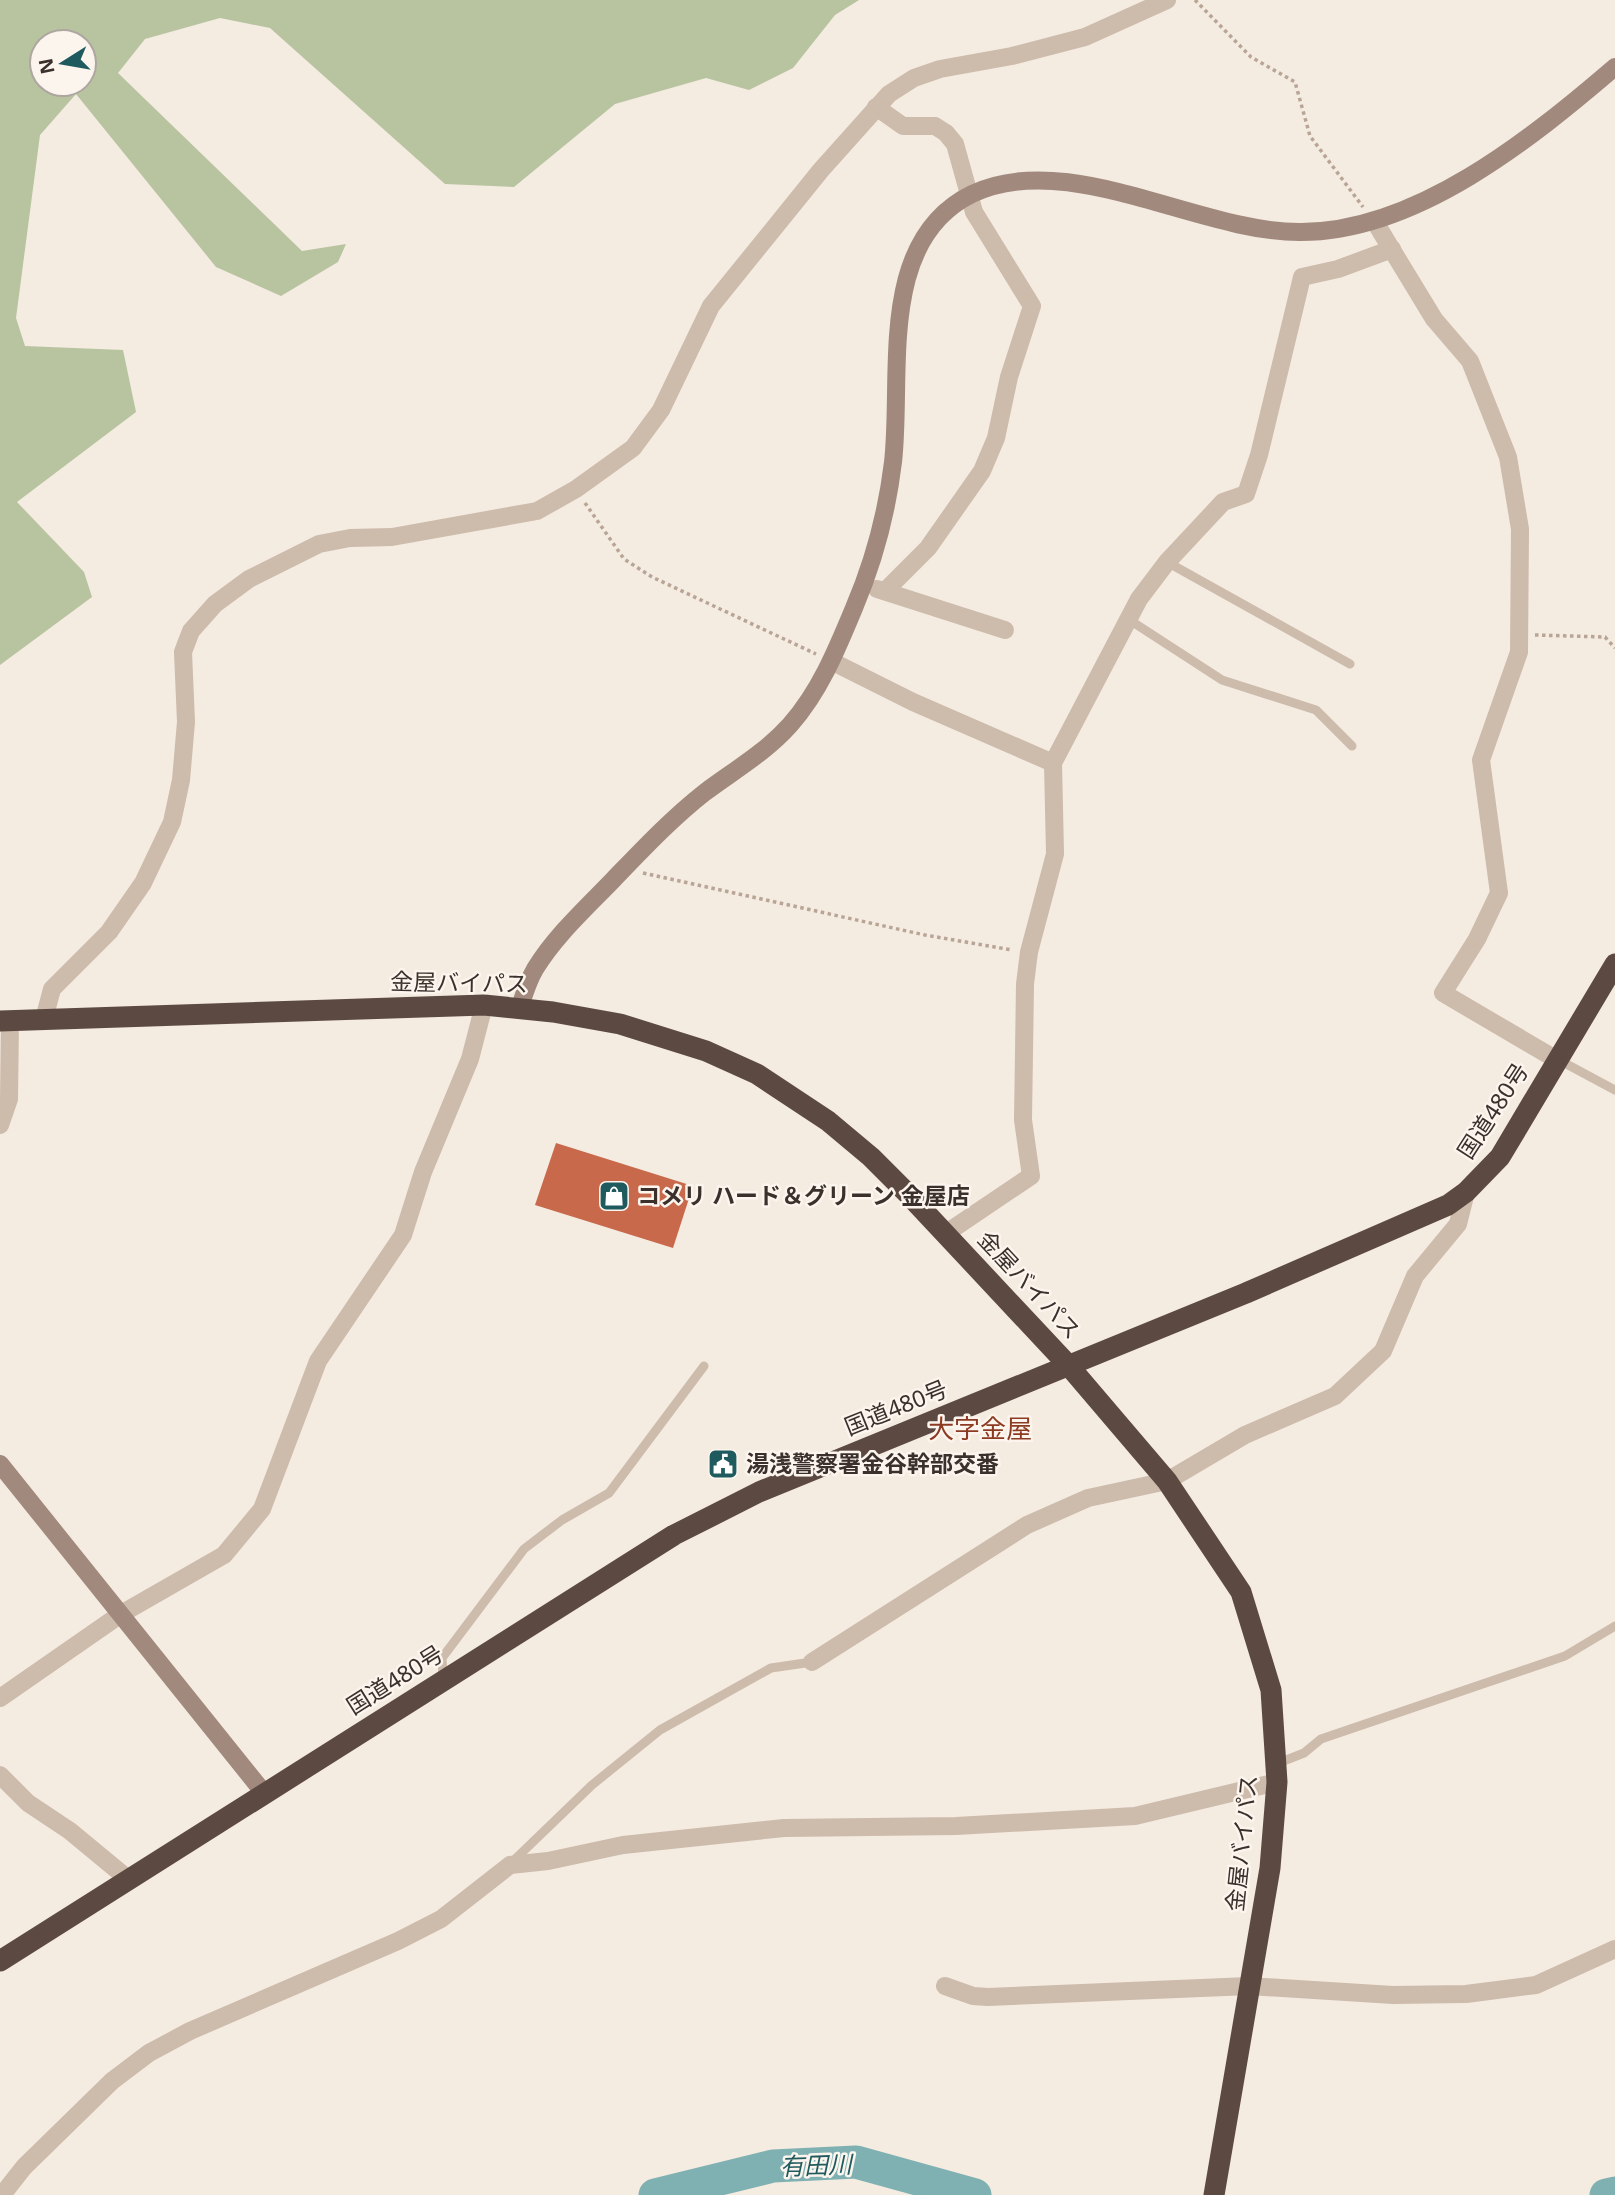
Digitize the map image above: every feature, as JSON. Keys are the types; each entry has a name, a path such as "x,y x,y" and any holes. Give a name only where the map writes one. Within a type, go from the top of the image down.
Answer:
{"highway":[{"name":"国道480号","path":"0,1961 674,1535 759,1492 1428,1216 1466,1192 1500,1157 1615,964"},
{"name":"金屋バイパス","path":"5,1020 484,1005 520,1007 652,1032 706,1051 757,1074 828,1121 871,1157 1069,1366 1167,1481 1241,1592 1272,1690 1277,1773 1270,1868 1214,2195"}],"street":[{"path":"44,1019 52,989 108,932 144,883 172,822 181,779 186,722 183,652 191,631 215,604 249,579 319,544 350,538 392,537 537,511 576,489 634,448 661,410 711,306 889,94 927,73 1012,56 1085,37 1167,0"},
{"path":"520,1007 532,974 542,959 624,869 703,794 771,744 805,708 831,661 877,545 890,485 899,331 905,287 917,249 941,216 969,195 1006,183 1048,180 1101,189 1277,231 1331,231 1375,222 1423,201 1488,163 1579,98 1615,67"},
{"path":"876,107 903,126 935,126 946,132 955,144 974,212 1032,306 1009,377 996,438 982,471 928,548 885,591"},
{"path":"1375,222 1434,319 1470,361 1508,457 1520,529 1518,652 1481,760 1499,893 1477,939 1443,993 1558,1060"},
{"path":"945,1234 1031,1176 1023,1092 1025,984 1055,854 1053,763 1128,620 1167,562 1223,502 1246,494 1259,454 1302,277 1338,269 1392,249"},
{"path":"863,585 1005,630"},
{"path":"831,661 913,702 1053,763"},
{"path":"0,1698 121,1614 224,1555 262,1509 318,1361 403,1235 423,1172 470,1059 484,1005"},
{"path":"0,1125 9,1099 5,1020"},
{"path":"812,1662 1027,1525 1088,1499 1167,1481 1245,1435 1335,1396 1382,1351 1415,1276 1458,1224 1466,1192"},
{"path":"0,1464 264,1793"},
{"path":"2,2195 24,2167 112,2081 149,2053 190,2031 398,1941 441,1919 510,1865 548,1861 623,1845 784,1828 956,1826 1135,1816 1277,1773"},
{"path":"0,1775 29,1803 128,1879"},
{"path":"945,1986 973,1996 988,1997 1491,1992 1536,1985 1615,1949"}],"lane":[{"path":"1167,562 1350,664"},
{"path":"1128,620 1222,680 1316,710 1352,746"},
{"path":"1558,1060 1615,1090"},
{"path":"443,1681 442,1658 524,1549 562,1520 609,1493 704,1366"},
{"path":"1277,1773 1321,1739 1564,1656 1615,1626"},
{"path":"510,1865 592,1785 660,1730 771,1668 812,1662"}],"path":[{"path":"1195,0 1251,57 1296,82 1310,136 1375,222"},
{"path":"576,489 624,559 652,577 831,661"},
{"path":"1519,634 1605,637 1615,648"},
{"path":"624,869 900,930 1030,953"}],"green space":[{"path":"0,0 859,0 835,15 793,68 749,90 706,78 615,104 514,187 445,184 270,28 220,18 145,39 118,73 302,251 346,244 338,262 281,296 216,267 79,98 98,98 98,28 28,28 28,98 72,98 40,135 16,318 25,346 123,350 136,412 17,502 84,572 92,597 0,665"}],"building":[{"name":"コメリ ハード＆グリーン 金屋店","path":"556,1143 693,1186 673,1248 535,1205"}],"waterway":[{"name":"有田川","path":"655,2195 773,2166 856,2162 975,2195"},
{"name":"有田川","path":"1606,2195 1615,2193"}],"place":[{"name":"コメリ ハード＆グリーン 金屋店","path":"614,1196"},
{"name":"湯浅警察署金谷幹部交番","path":"723,1464"}],"district":[{"name":"大字金屋","path":"980,1429"}]}
